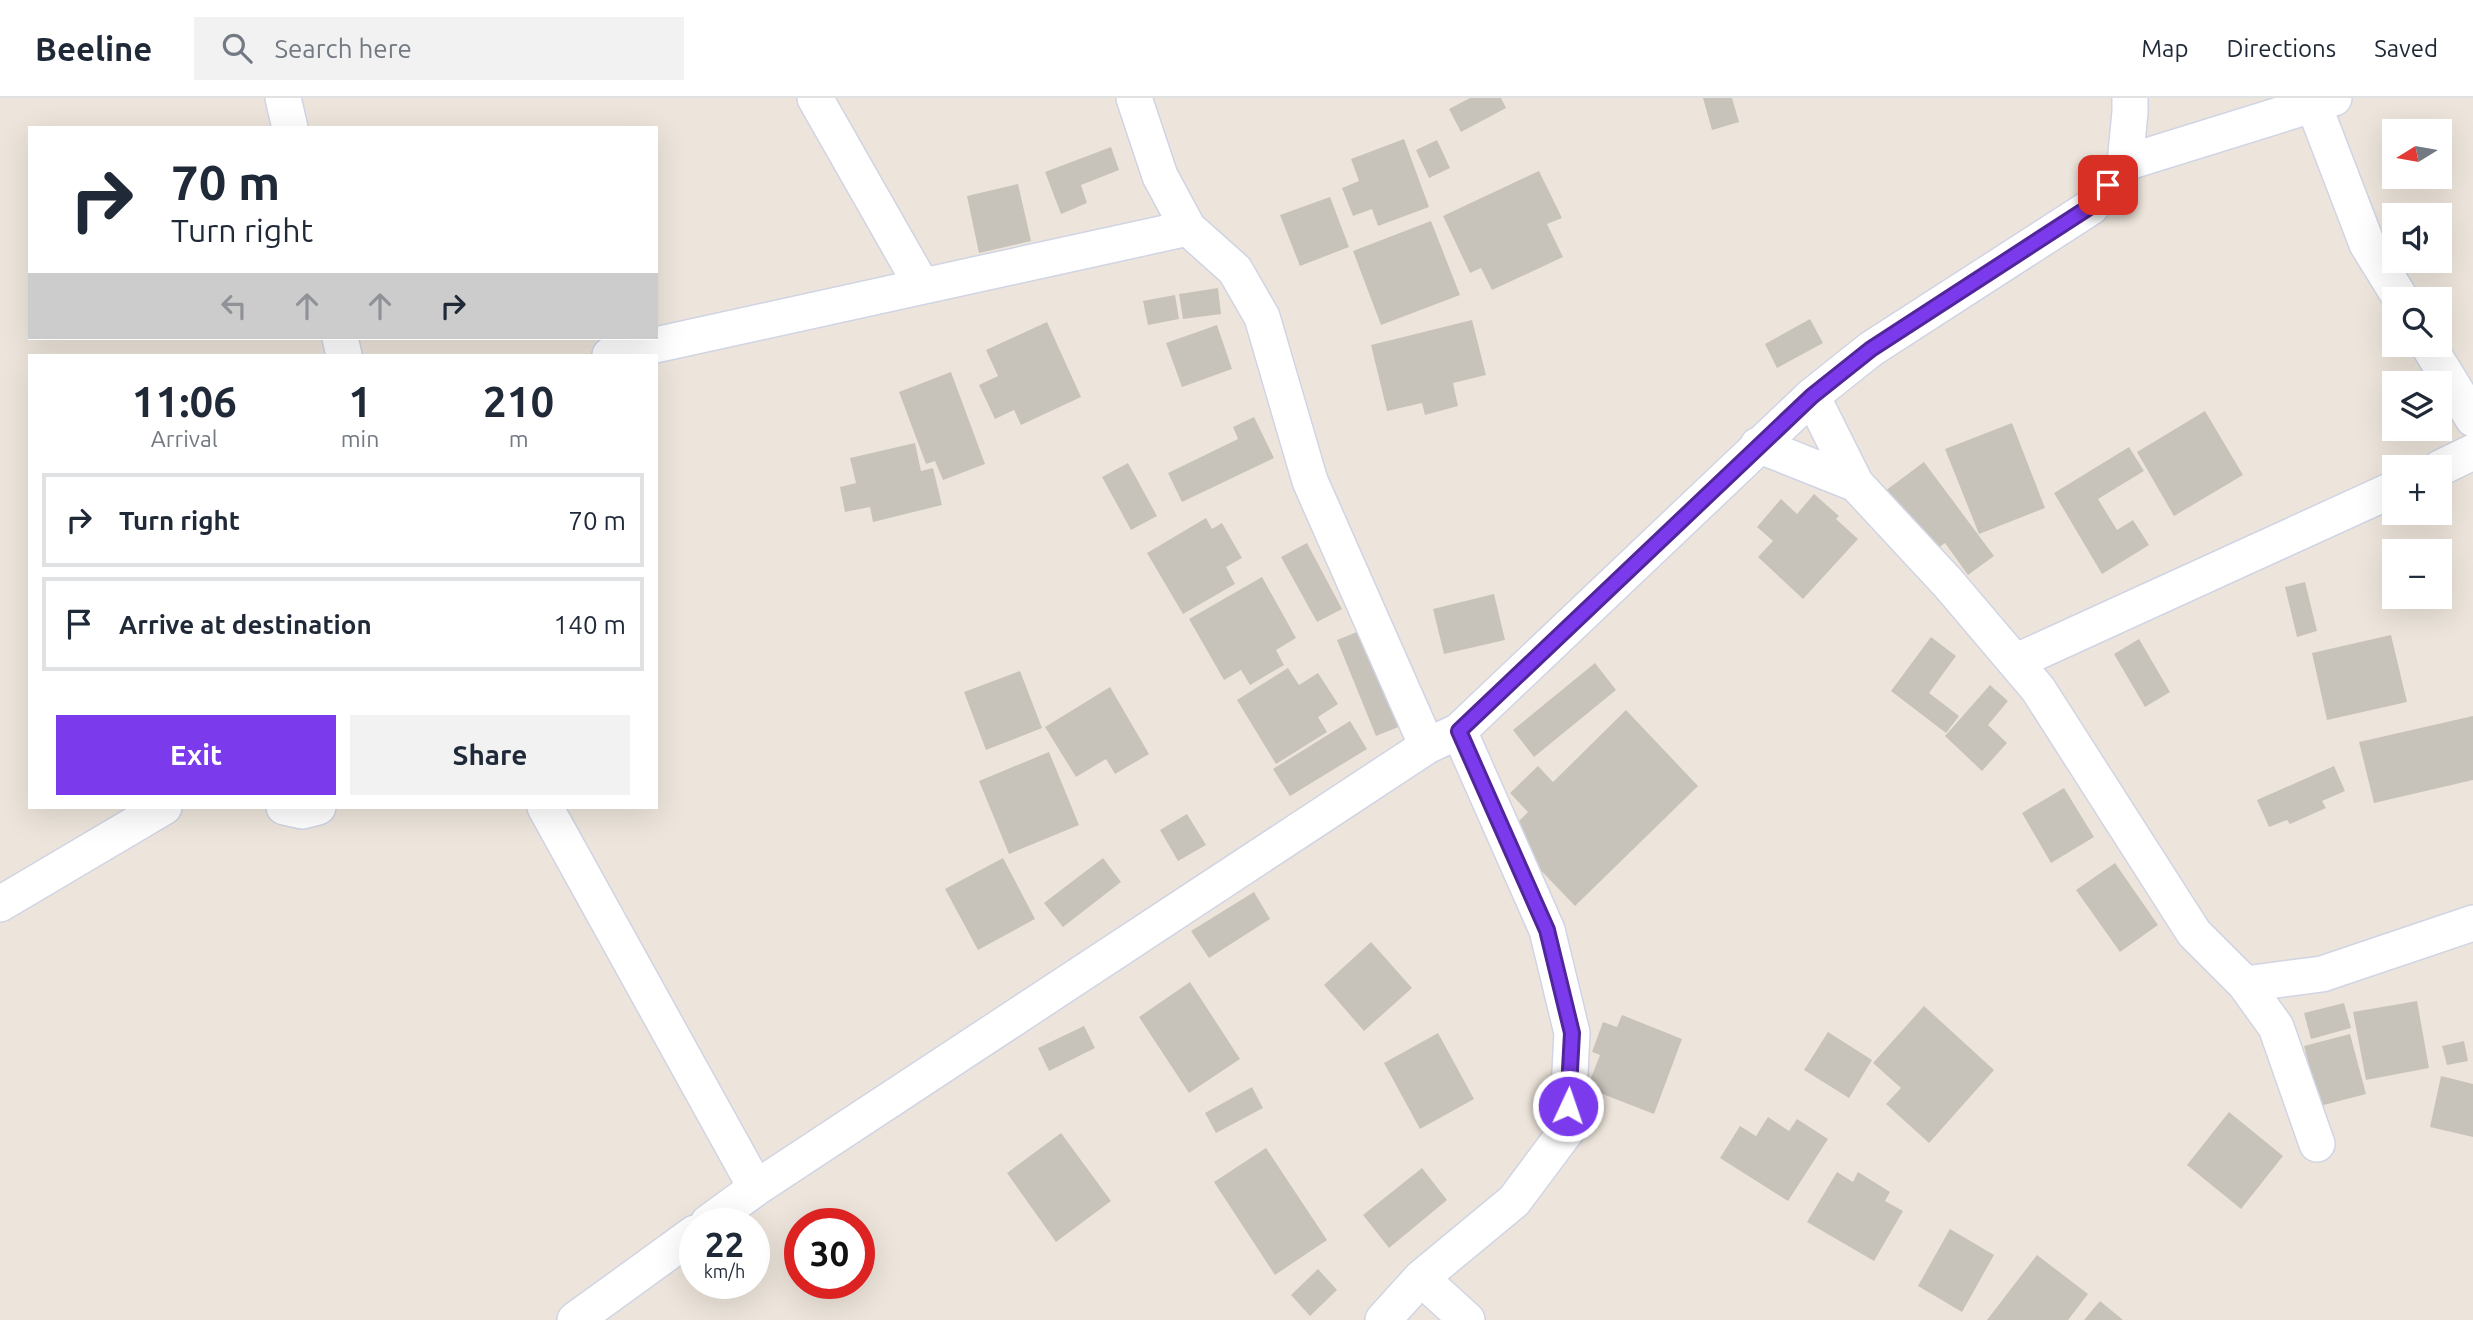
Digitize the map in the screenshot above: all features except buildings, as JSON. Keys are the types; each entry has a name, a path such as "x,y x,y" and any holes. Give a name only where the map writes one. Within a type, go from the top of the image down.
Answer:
{"street":[{"path":"283,98 290,126"},
{"path":"815,98 922,286"},
{"path":"1133,98 1160,176 1188,228 1235,270 1262,317 1310,481 1427,746"},
{"path":"729,1208 1427,746 1459,731 1812,396 1871,349 2091,206 2125,163 2130,98"},
{"path":"2125,163 2319,100 2367,244 2394,287"},
{"path":"615,354 1188,228"},
{"path":"2435,357 2473,419"},
{"path":"1812,396 1856,484 1948,583 2038,689 2194,933 2245,984 2276,1027 2317,1144"},
{"path":"1758,445 1856,484"},
{"path":"2452,463 2473,453"},
{"path":"2015,662 2382,494"},
{"path":"1383,1320 1421,1278 1514,1201 1567,1130 1572,1033 1547,930 1459,731"},
{"path":"0,904 161,809"},
{"path":"546,809 756,1188"},
{"path":"2245,984 2322,974 2473,923"},
{"path":"575,1320 679,1245"},
{"path":"1421,1278 1467,1320"}],"route":[{"path":"1568,1106 1572,1033 1547,930 1459,731 1812,396 1871,349 2091,206 2108,185"}]}
